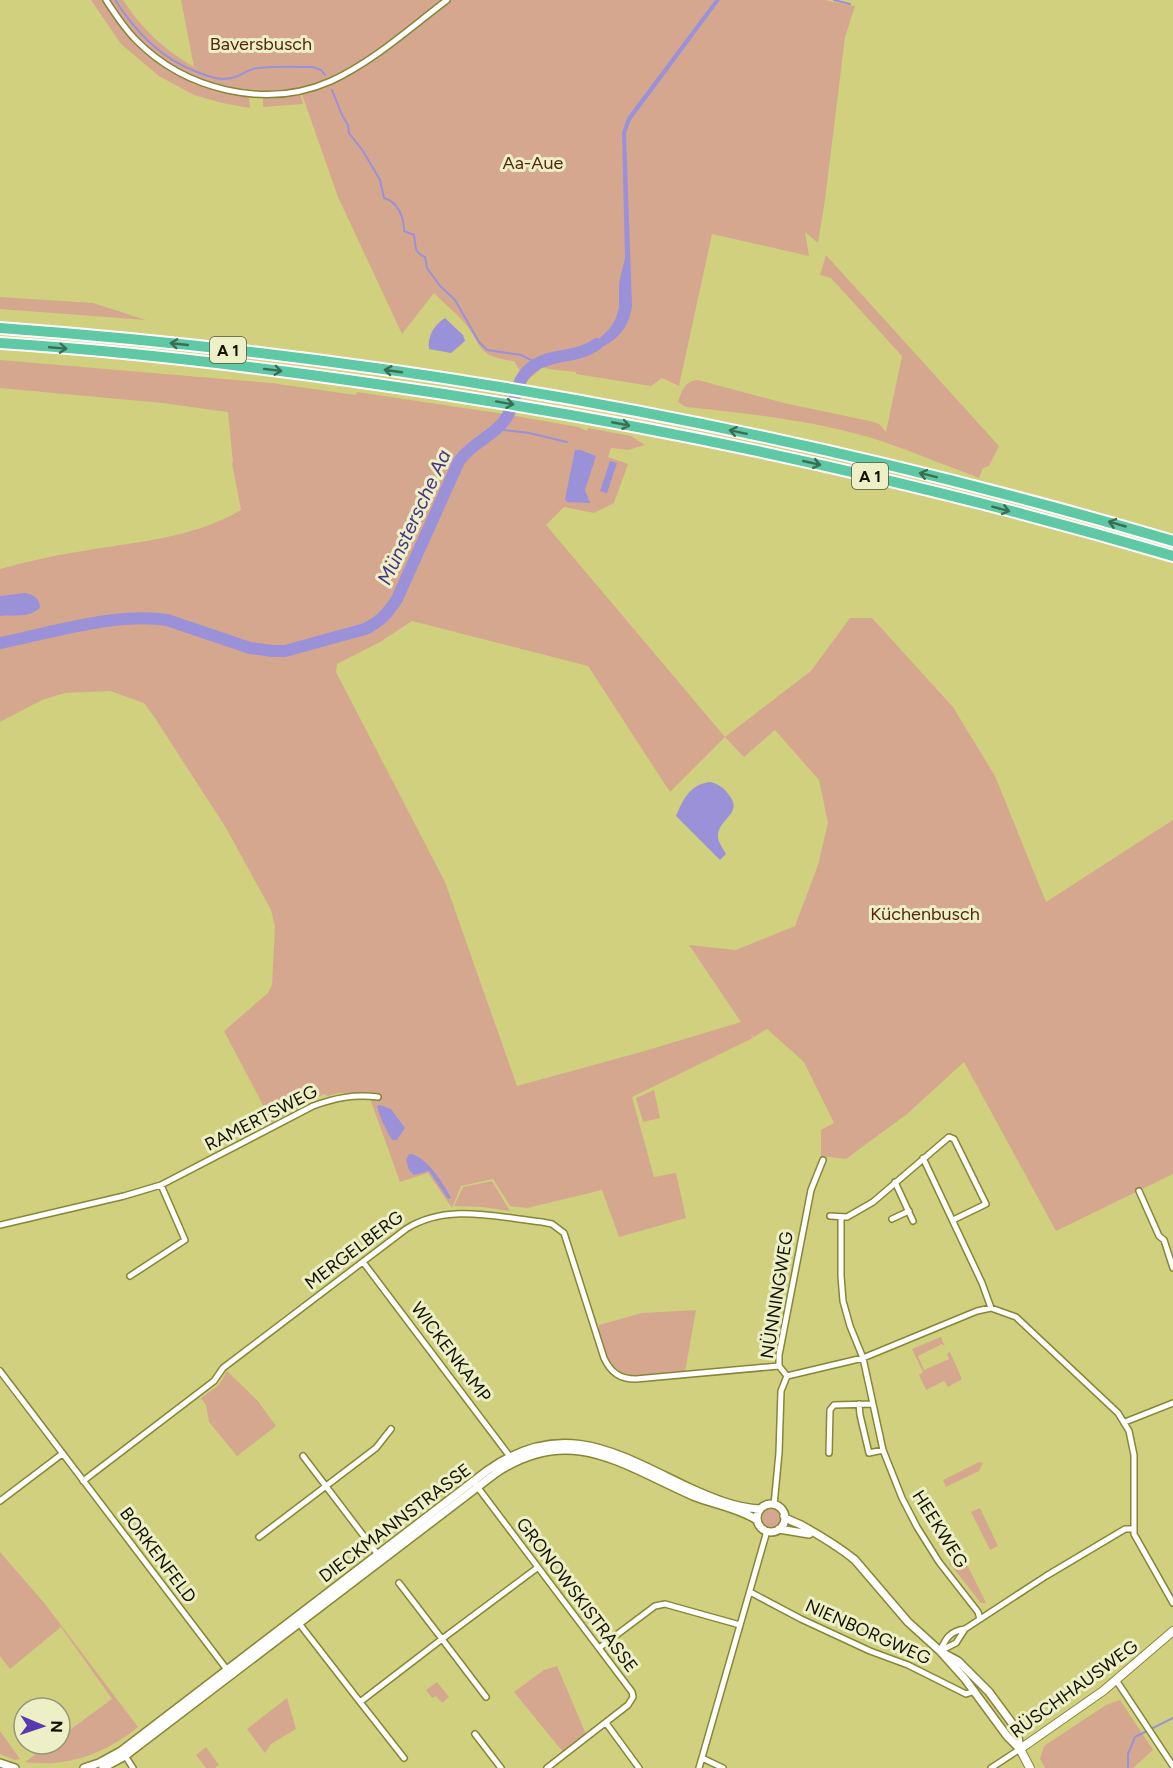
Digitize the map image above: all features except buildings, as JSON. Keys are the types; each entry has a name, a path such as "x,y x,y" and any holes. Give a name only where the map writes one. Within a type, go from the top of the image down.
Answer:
{"highway":[{"name":"A 1","path":"0,328 266,354 451,379 567,399 721,428 880,463 1056,507 1173,541"},
{"name":"A 1","path":"0,343 234,365 447,394 563,413 685,436 876,477 1173,556"}],"main road":[{"name":"RÜSCHHAUSWEG","path":"1020,1749 1116,1680 1173,1631"},
{"path":"1020,1749 1030,1768"}],"street":[{"path":"106,0 135,40 178,72 211,86 237,92 273,94 315,87 349,71 365,62 447,0"},
{"name":"RAMERTSWEG","path":"0,1225 161,1185 313,1106 339,1098 360,1095 378,1097"},
{"path":"831,1216 848,1217 873,1202 948,1137 954,1139 986,1204 953,1220"},
{"path":"923,1158 991,1308"},
{"name":"NÜNNINGWEG","path":"774,1505 780,1454 782,1391 786,1376 779,1366 779,1355 806,1214 814,1180 823,1160"},
{"path":"895,1182 914,1221"},
{"path":"130,1276 185,1240 161,1185"},
{"path":"1139,1191 1164,1240 1173,1268"},
{"path":"892,1219 909,1211"},
{"name":"MERGELBERG","path":"83,1481 214,1381 223,1368 406,1229 417,1222 440,1215 466,1213 552,1224 564,1233 604,1358 614,1373 624,1378 636,1379 779,1366"},
{"name":"HEEKWEG","path":"841,1218 843,1302 863,1358 883,1450 897,1487 917,1527 939,1562 978,1612 980,1618"},
{"path":"1164,1240 1172,1238"},
{"name":"WICKENKAMP","path":"363,1262 512,1459"},
{"path":"786,1376 863,1358 976,1311 991,1308 1016,1317 1125,1422 1134,1455 1134,1534 1173,1603"},
{"name":"BORKENFELD","path":"0,1371 229,1673"},
{"path":"1125,1422 1173,1403"},
{"path":"859,1404 869,1453 883,1450"},
{"path":"829,1452 830,1410 834,1405 872,1404"},
{"path":"259,1537 376,1448 391,1429"},
{"name":"DIECKMANNSTRASSE","path":"103,1768 475,1485 531,1448 573,1443 593,1446 615,1452 715,1498 748,1508 760,1509 766,1505 774,1505"},
{"name":"DIECKMANNSTRASSE","path":"512,1459 552,1450 591,1452 621,1462 701,1499 757,1520 760,1527 767,1531"},
{"path":"0,1501 62,1454"},
{"path":"303,1456 379,1558"},
{"name":"GRONOWSKISTRASSE","path":"475,1485 629,1687 633,1697 628,1705 547,1768"},
{"path":"774,1505 781,1509 784,1516 779,1529"},
{"path":"757,1520 760,1509"},
{"path":"784,1516 855,1560 908,1622 940,1651 975,1691 1007,1736 1020,1749"},
{"path":"699,1768 767,1531 793,1529 815,1535"},
{"path":"940,1651 956,1643 964,1629 980,1618 1125,1529 1133,1529"},
{"path":"360,1702 537,1568"},
{"path":"399,1583 486,1696"},
{"name":"NIENBORGWEG","path":"750,1592 801,1619 870,1651 908,1665 966,1694 975,1691"},
{"path":"599,1648 655,1606 665,1604 740,1625"},
{"path":"297,1621 404,1758"},
{"path":"940,1651 946,1637 956,1630 964,1629"},
{"path":"940,1651 958,1661 989,1692 1017,1730 1020,1749"},
{"path":"1116,1680 1173,1766"},
{"path":"606,1723 639,1768"},
{"path":"475,1734 501,1768"},
{"name":"RÜSCHHAUSWEG","path":"991,1768 1020,1749"},
{"path":"123,1754 133,1768"},
{"name":"DIECKMANNSTRASSE","path":"84,1768 123,1754"},
{"path":"702,1758 723,1768"},
{"path":"0,1763 15,1768"}],"green space":[{"path":"91,0 103,0 132,39 164,67 202,86 249,96 250,108 194,95 159,76 121,44"},
{"path":"109,0 123,0 154,38 194,67 181,0 825,0 855,6 845,37 818,243 805,232 809,256 712,234 679,386 662,378 651,386 543,367 527,381 522,380 510,415 578,427 587,431 588,428 631,436 645,445 628,450 611,448 608,457 628,464 614,503 594,513 564,507 546,525 725,737 811,671 850,618 872,618 953,707 995,776 1046,902 1173,820 1173,1174 1056,1231 964,1062 907,1114 846,1159 821,1156 821,1130 834,1123 804,1062 767,1029 754,1037 751,1034 753,1038 632,1097 654,1177 676,1173 686,1218 619,1237 602,1190 527,1208 510,1206 493,1179 461,1186 452,1208 428,1173 400,1182 368,1093 373,1092 340,1093 327,1096 324,1094 272,1122 224,1031 268,993 272,985 275,927 271,910 226,828 155,718 144,703 110,691 65,693 42,700 0,722 0,569 58,555 182,533 222,520 241,510 232,463 228,412 162,403 0,388 0,360 271,383 356,395 357,392 504,414 508,409 517,380 514,379 520,371 514,361 501,359 485,352 469,328 434,293 402,334 338,197 299,86 297,89 254,91 210,83 190,75 170,65 152,52 132,33","holes":["412,621 588,666 670,792 725,737 744,757 775,730 819,780 828,823 818,865 795,926 736,950 689,945 741,1022 517,1086 445,882 336,672 337,664 380,642"]},
{"path":"300,93 303,104 263,107 263,97"},
{"path":"826,255 999,446 989,466 983,468 979,478 896,446 860,435 786,419 686,407 678,402 687,384 698,380 784,403 874,422 886,432 902,356 831,278 820,275"},
{"path":"0,297 93,303 146,320 0,309"},
{"path":"654,1090 660,1118 643,1122 636,1098"},
{"path":"492,1181 510,1211 454,1206 463,1187"},
{"path":"696,1310 685,1372 637,1376 617,1369 610,1361 600,1337 599,1325 642,1313"},
{"path":"941,1337 945,1347 942,1344 918,1356 924,1370 949,1359 947,1354 950,1352 962,1379 948,1387 944,1381 926,1390 919,1375 923,1372 912,1349"},
{"path":"227,1371 257,1400 276,1426 237,1456 209,1422 206,1405 201,1398 219,1385"},
{"path":"979,1462 983,1463 979,1471 946,1487 943,1480"},
{"path":"980,1508 998,1546 990,1550 971,1512"},
{"path":"771,1509 777,1512 780,1518 777,1524 771,1527 765,1524 762,1518 765,1512"},
{"path":"0,1552 45,1604 138,1727 113,1744 86,1756 56,1763 25,1762 33,1756 72,1756 72,1728 112,1699 61,1627 10,1669 0,1656"},
{"path":"959,1558 961,1562 965,1560 986,1603 981,1603 949,1563"},
{"path":"557,1666 586,1734 563,1752 514,1692 544,1670"},
{"path":"437,1682 449,1697 442,1703 436,1696 432,1698 426,1690"},
{"path":"287,1698 296,1729 271,1744 265,1753 247,1729"},
{"path":"1120,1700 1153,1750 1133,1768 1045,1768 1040,1759 1044,1746 1106,1705"},
{"path":"0,1731 12,1748 12,1756 18,1756 20,1759 15,1760 0,1754"},
{"path":"206,1747 219,1765 215,1768 206,1768 196,1755"}],"shaded area":[{"path":"715,0 720,0 631,120 626,133 632,306 627,324 617,337 603,347 585,354 584,349 610,328 619,308 619,283 625,258 622,133 627,118"},
{"path":"445,318 463,335 465,341 451,353 429,349 432,331"},
{"path":"575,450 596,456 585,490 590,503 567,502 565,499"},
{"path":"610,461 617,463 607,493 600,491"},
{"path":"25,593 36,598 40,608 26,615 0,616 0,596"},
{"path":"710,782 723,788 733,802 732,812 719,831 718,839 726,854 720,860 676,816 692,789"},
{"path":"377,1106 391,1109 405,1128 397,1140 392,1140 385,1127"},
{"path":"409,1154 415,1155 427,1164 451,1198 448,1199 429,1171 414,1175 409,1170 406,1160"}],"waterway":[{"path":"115,0 131,23 160,52 206,76 229,79 265,67 313,67 321,70 325,75"},
{"path":"834,0 850,4"},
{"path":"332,90 348,125 349,133 380,180 384,198 396,207 403,220 404,231 414,235 415,245 425,257 427,268 440,286 455,300 479,342 487,350 521,355 537,363"},
{"name":"Münstersche Aa","path":"0,643 105,621 148,618 167,620 250,648 272,651 285,651 365,629 383,617 397,599 459,461 464,454 504,421 509,414 523,377 542,361 582,352 597,344"},
{"path":"496,429 529,433 567,442"},
{"path":"1128,1768 1128,1754 1135,1737 1173,1718"}],"park label":[{"name":"Baversbusch","path":"261,44"},
{"name":"Aa-Aue","path":"533,163"},
{"name":"Küchenbusch","path":"925,914"}]}
